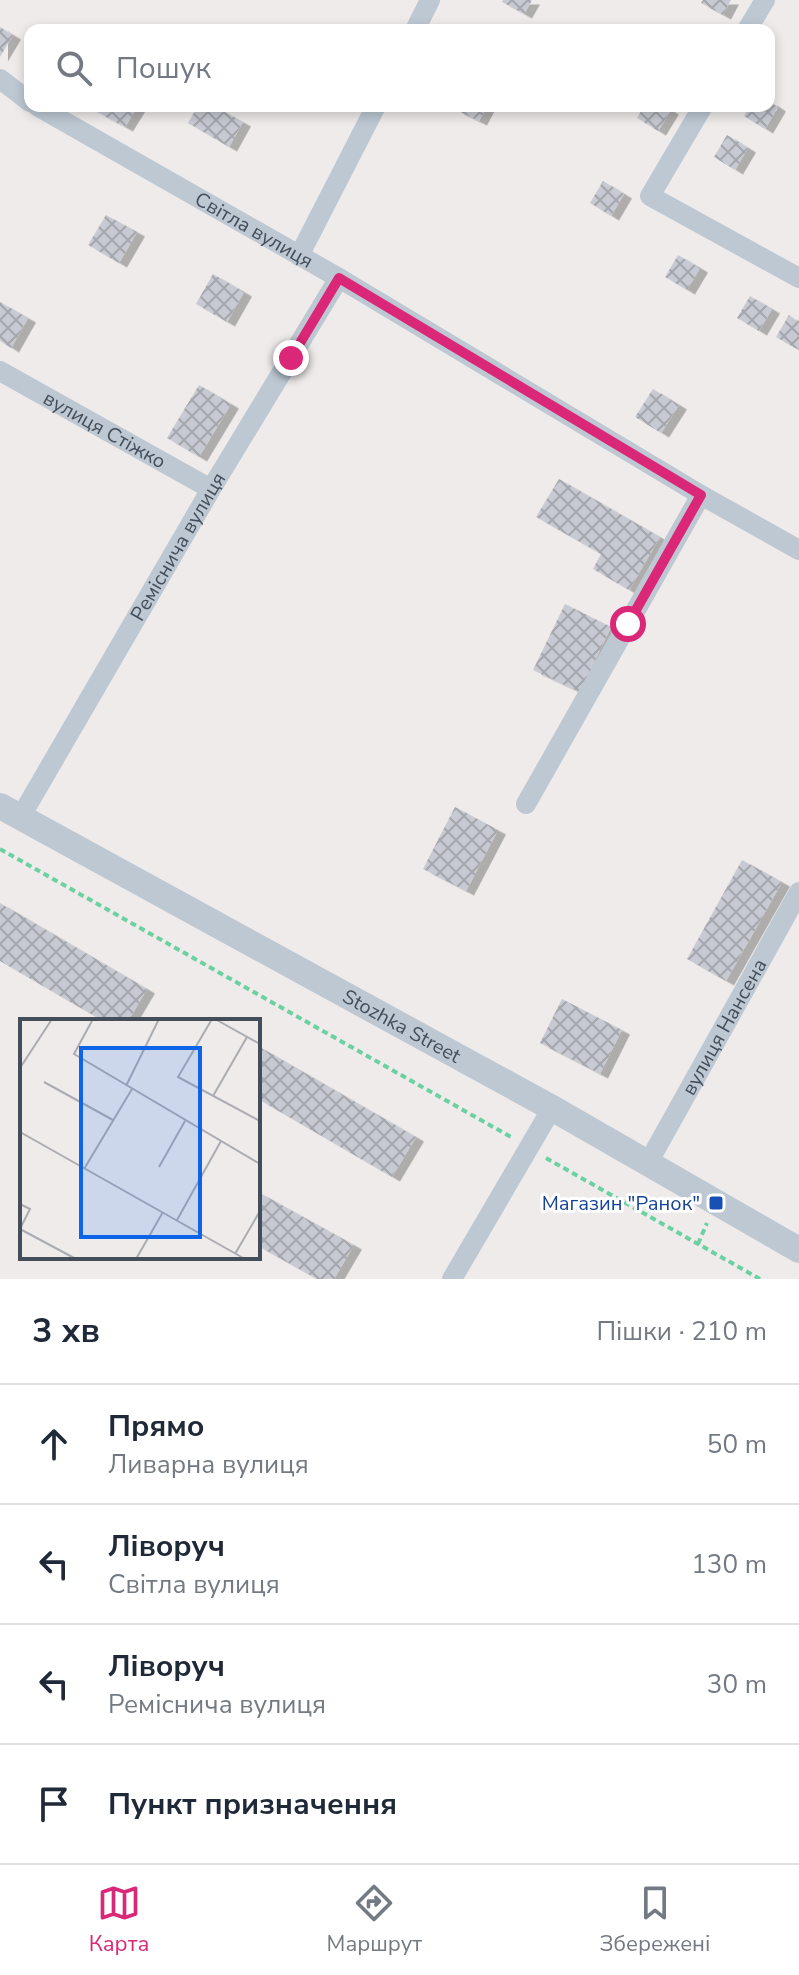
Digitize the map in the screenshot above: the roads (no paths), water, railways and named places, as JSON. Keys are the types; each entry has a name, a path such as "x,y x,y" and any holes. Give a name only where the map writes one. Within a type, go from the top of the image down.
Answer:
{"street":[{"path":"418,24 430,0"},
{"path":"751,24 765,0"},
{"path":"0,79 24,97"},
{"name":"Світла вулиця","path":"47,112 339,278 701,495 799,550"},
{"path":"299,256 373,112"},
{"path":"699,112 650,196 799,278"},
{"name":"Реміснича вулиця","path":"10,812 339,278"},
{"name":"вулиця Стіжко","path":"0,371 211,489"},
{"path":"526,804 701,495"},
{"name":"Stozhka Street","path":"10,812 552,1108 799,1250"},
{"name":"вулиця Нансена","path":"648,1163 799,892"},
{"path":"452,1279 552,1108"}],"place":[{"name":"Магазин \"Ранок\"","path":"716,1203"}]}
